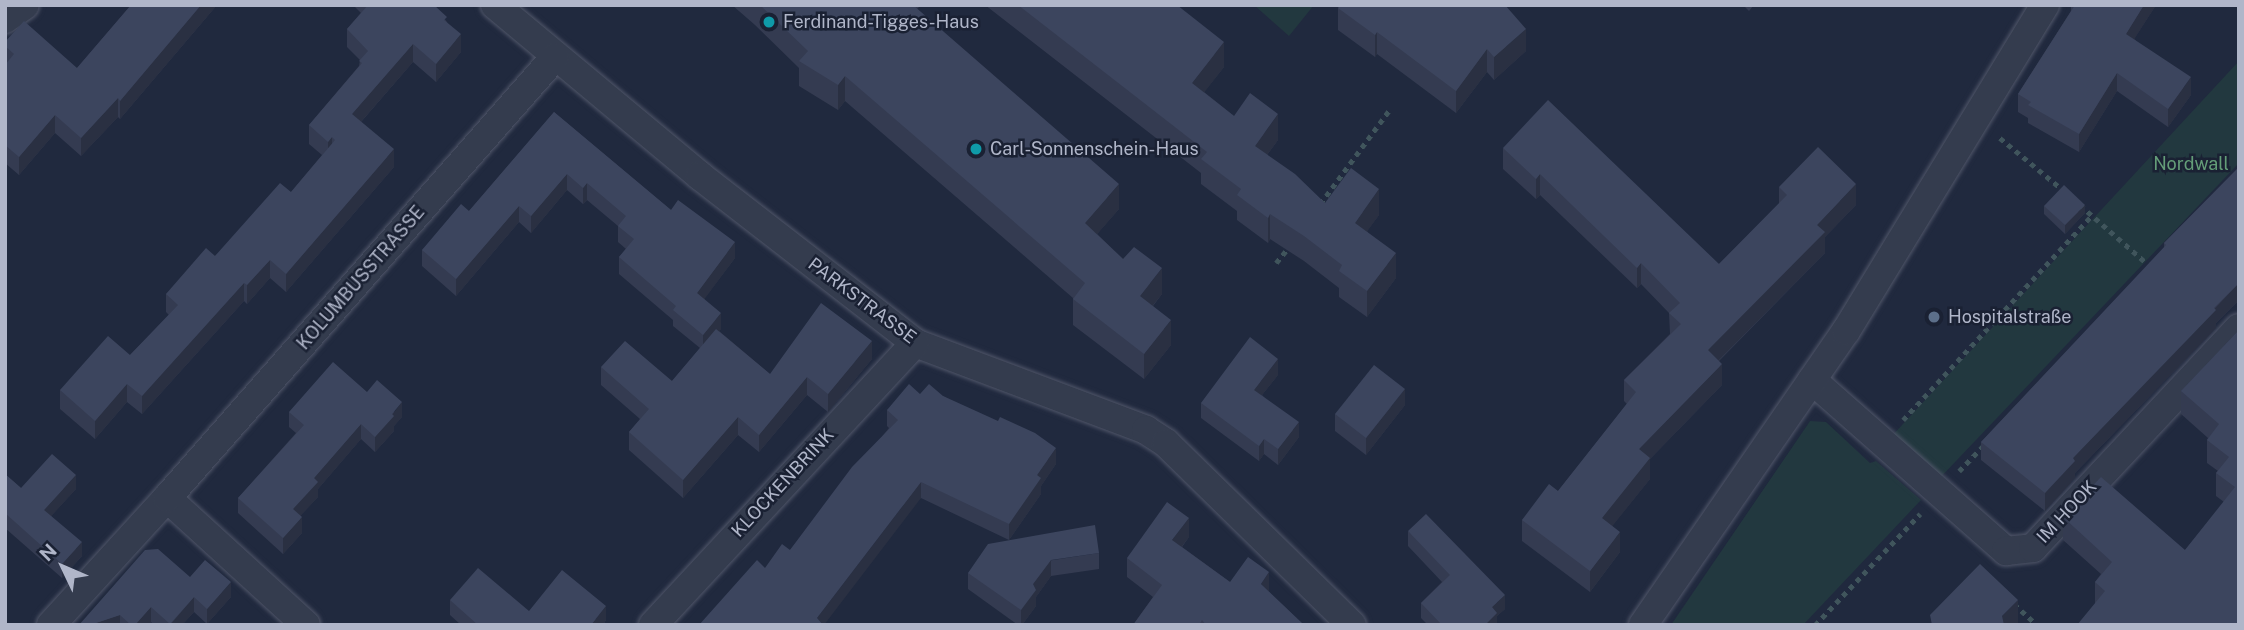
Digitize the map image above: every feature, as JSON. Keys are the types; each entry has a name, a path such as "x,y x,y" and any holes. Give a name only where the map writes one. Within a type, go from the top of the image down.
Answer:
{"street":[{"path":"5,19 24,5"},
{"name":"PARKSTRASSE","path":"495,5 700,176 915,343 1146,430 1166,443 1352,625"},
{"path":"1643,625 1846,331 2045,5"},
{"name":"KOLUMBUSSTRASSE","path":"51,625 167,498 555,57"},
{"name":"IM HOOK","path":"1812,380 2006,551 2033,548 2239,328"},
{"name":"KLOCKENBRINK","path":"653,625 915,343"},
{"path":"167,498 306,625"}],"path":[{"path":"1317,208 1390,109"},
{"path":"1976,118 2151,266"},
{"path":"1882,443 2092,215"},
{"path":"1276,263 1293,241"},
{"path":"2142,276 2160,257"},
{"path":"1815,625 1986,443"},
{"path":"2009,599 2037,625"}],"green space":[{"path":"1254,5 1314,5 1289,36"},
{"name":"Nordwall","path":"2239,61 2239,163 1938,480 1890,438"},
{"path":"1810,421 1826,422 1870,463 1876,461 1921,500 1803,625 1671,625"}],"building":[{"path":"131,5 201,5 120,101 118,98 81,138 55,115 19,157 5,145 5,65 14,54 5,46 5,42 24,21 77,68"},
{"path":"368,5 434,5 447,17 444,20 461,34 436,64 413,44 352,114 394,149 286,274 270,260 247,285 244,283 142,396 127,384 95,421 60,390 108,336 130,355 178,305 166,294 206,248 215,256 280,183 291,192 335,140 332,137 328,142 309,125 362,63 359,61 368,51 347,29"},
{"name":"Carl-Sonnenschein-Haus","path":"760,5 913,5 1119,184 1085,223 1123,259 1134,247 1162,268 1140,296 1171,320 1144,354 1073,299 1085,283 845,76 838,85 799,61 808,51"},
{"path":"1018,5 1177,5 1224,42 1192,83 1234,116 1250,93 1278,114 1255,146 1295,174 1325,203 1351,168 1379,189 1355,223 1396,253 1367,291 1339,271 1342,265 1304,236 1270,214 1268,218 1237,195 1241,189 1201,159 1207,152"},
{"path":"1340,5 1505,5 1526,29 1494,57 1487,49 1456,91 1377,32 1375,35 1338,8"},
{"path":"2075,5 2144,5 2126,34 2191,77 2168,109 2117,73 2079,134 2028,105 2031,102 2018,94"},
{"path":"1548,100 1719,264 1787,195 1779,187 1818,147 1856,184 1817,225 1825,232 1708,350 1722,364 1639,449 1650,458 1602,518 1620,532 1590,571 1522,520 1549,484 1558,491 1636,392 1624,380 1681,324 1669,313 1680,303 1641,263 1637,268 1540,174 1536,179 1503,148"},
{"path":"554,112 671,210 678,200 735,242 697,293 721,313 703,335 673,310 676,306 619,257 634,239 618,226 626,216 587,183 583,188 567,174 531,216 519,206 456,279 422,250 461,204 469,211"},
{"path":"2239,167 2239,283 2073,458 2075,461 2045,493 1981,442 2166,245 2164,243"},
{"path":"2064,185 2085,205 2065,225 2044,206"},
{"path":"821,303 872,341 828,394 807,377 759,435 738,417 683,480 629,432 649,409 601,367 625,341 672,381 716,329 770,374"},
{"path":"2239,330 2239,625 2077,625 2105,591 2095,582 2112,562 2063,517 2101,477 2185,550 2235,487 2216,473 2229,457 2207,440 2219,424 2181,391"},
{"path":"1250,337 1278,359 1254,390 1299,422 1278,449 1264,439 1259,446 1201,403"},
{"path":"333,362 367,392 377,380 402,402 392,414 394,416 375,437 361,424 314,478 318,482 293,509 302,517 283,538 238,498 304,425 289,412"},
{"path":"1374,365 1405,389 1366,438 1335,414"},
{"path":"909,384 920,394 929,384 943,396 998,421 1000,417 1035,433 1056,448 1037,475 1041,478 1009,524 921,482 817,618 823,625 699,625 757,560 765,568 782,544 790,550 852,467 898,420 887,410"},
{"path":"52,454 76,475 44,510 82,542 62,564 5,513 5,474 21,488"},
{"path":"1167,502 1189,518 1172,540 1230,582 1248,557 1269,572 1261,584 1304,625 1206,625 1202,620 1199,625 1133,625 1162,585 1127,558"},
{"path":"1426,514 1505,595 1492,607 1497,613 1485,625 1442,625 1421,603 1450,575 1408,531"},
{"path":"1095,525 1099,553 1051,560 1033,584 1036,590 1021,610 968,573 988,544"},
{"path":"158,549 190,577 205,560 231,582 207,609 194,597 170,624 151,607 135,625 131,625 120,615 90,625 79,625 145,550"},
{"path":"1980,564 2018,600 2002,616 2004,625 1932,625 1930,615"},
{"path":"478,568 529,611 562,570 606,606 591,625 478,625 450,600"}],"place":[{"name":"Ferdinand-Tigges-Haus","path":"769,22"},
{"name":"Carl-Sonnenschein-Haus","path":"976,149"},
{"name":"Hospitalstraße","path":"1934,317"}]}
